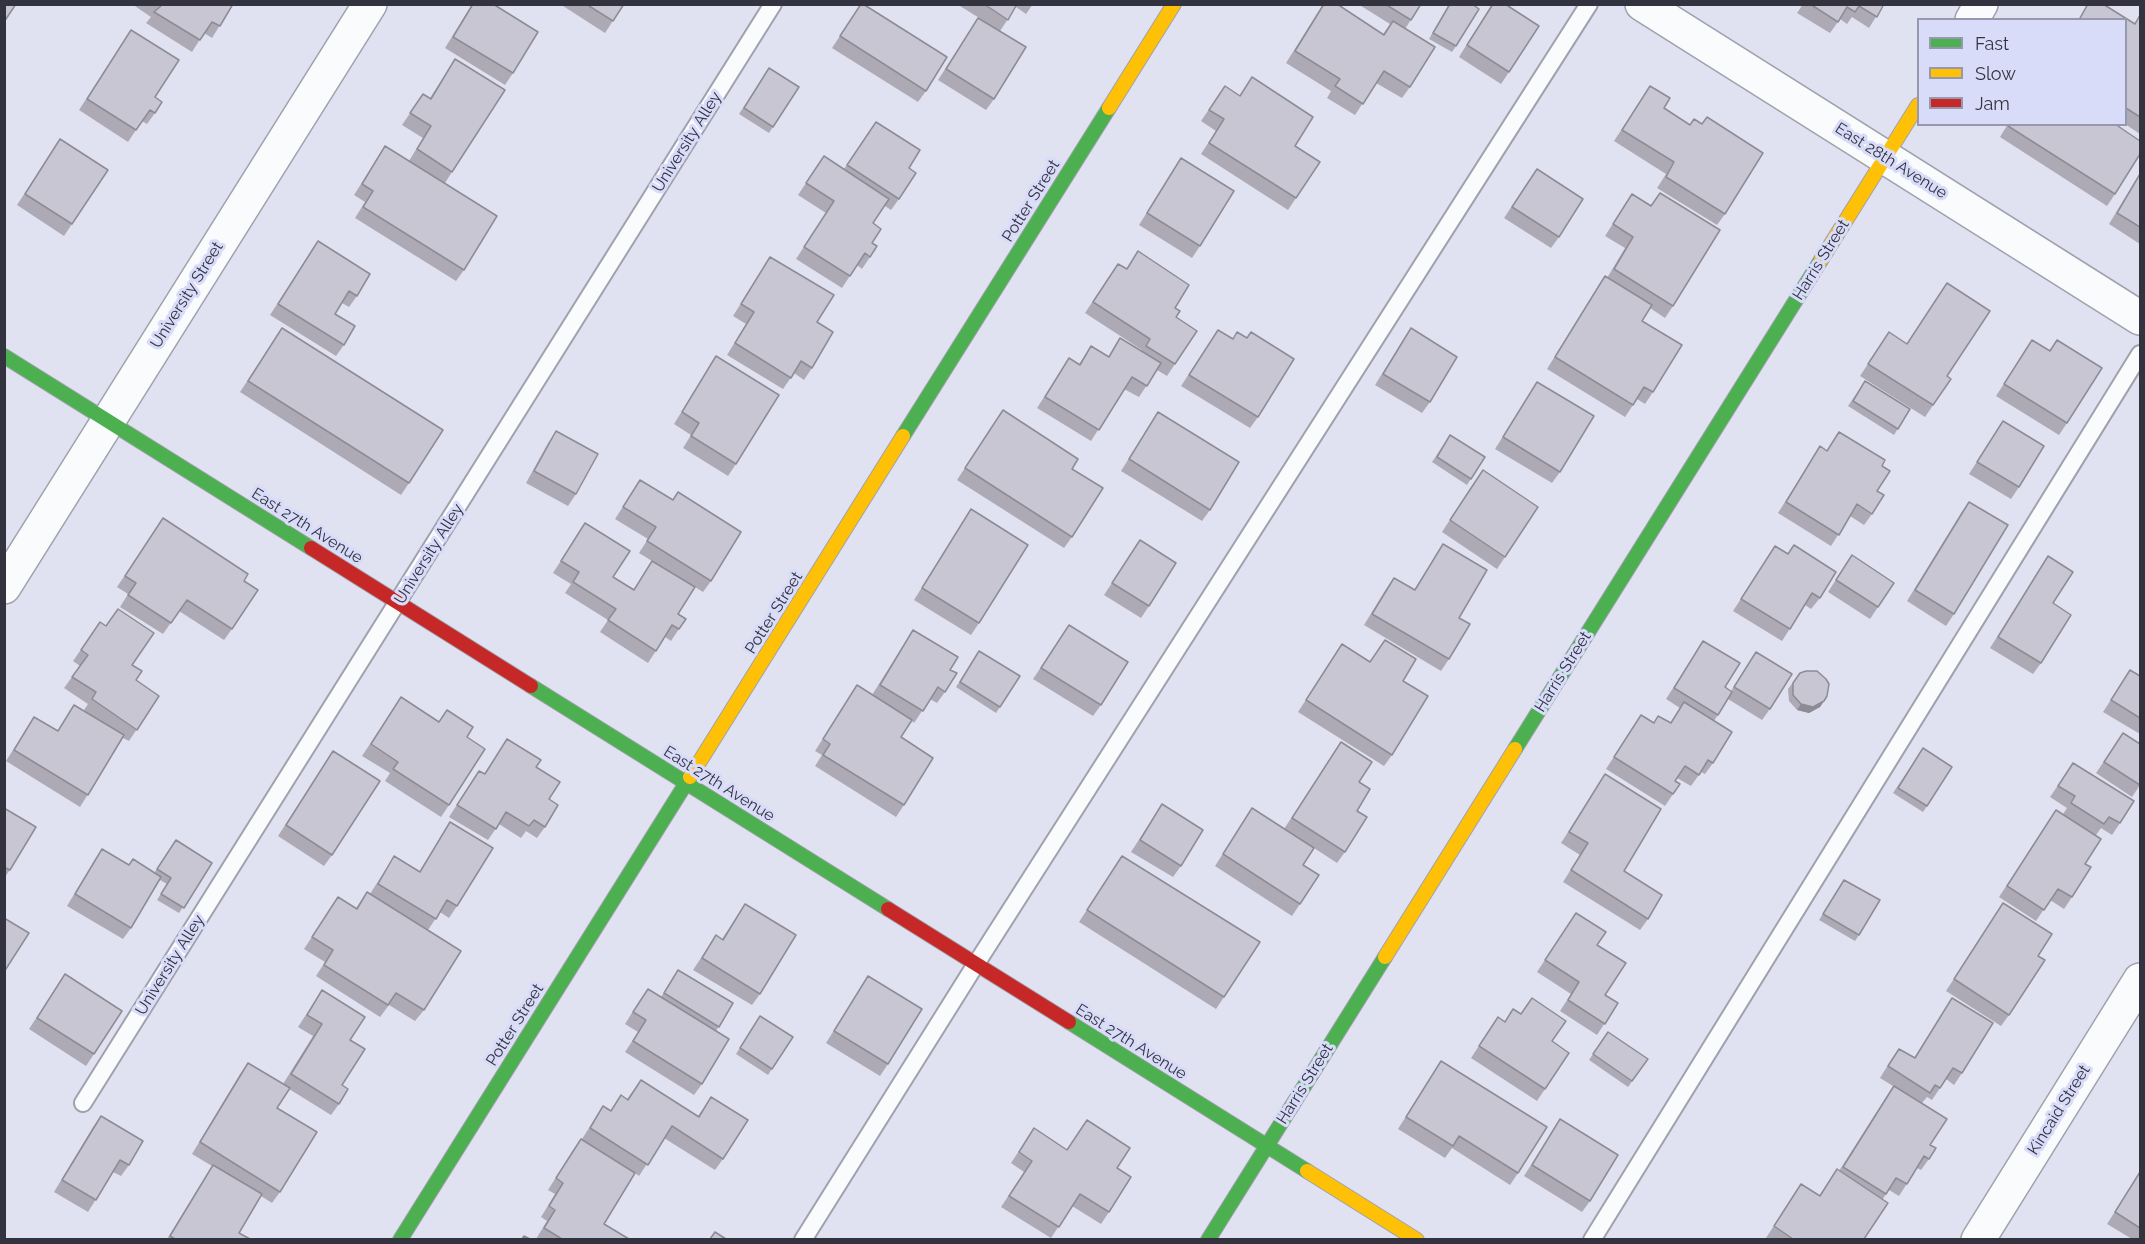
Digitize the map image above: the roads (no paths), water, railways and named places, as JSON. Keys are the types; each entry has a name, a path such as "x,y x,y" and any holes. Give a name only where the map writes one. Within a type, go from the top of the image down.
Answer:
{"street":[{"name":"University Street","path":"4,587 370,4"},
{"name":"Potter Street","path":"400,1239 1174,4"},
{"name":"East 28th Avenue","path":"1642,4 2140,318"},
{"path":"1973,18 1981,4"},
{"name":"Harris Street","path":"1208,1239 1917,107"},
{"name":"East 27th Avenue","path":"4,356 1417,1239"},
{"name":"Kincaid Street","path":"1978,1239 2140,980"}],"lane":[{"name":"University Alley","path":"83,1102 773,4"},
{"path":"803,1239 1589,4"},
{"path":"1592,1239 2140,354"}]}
